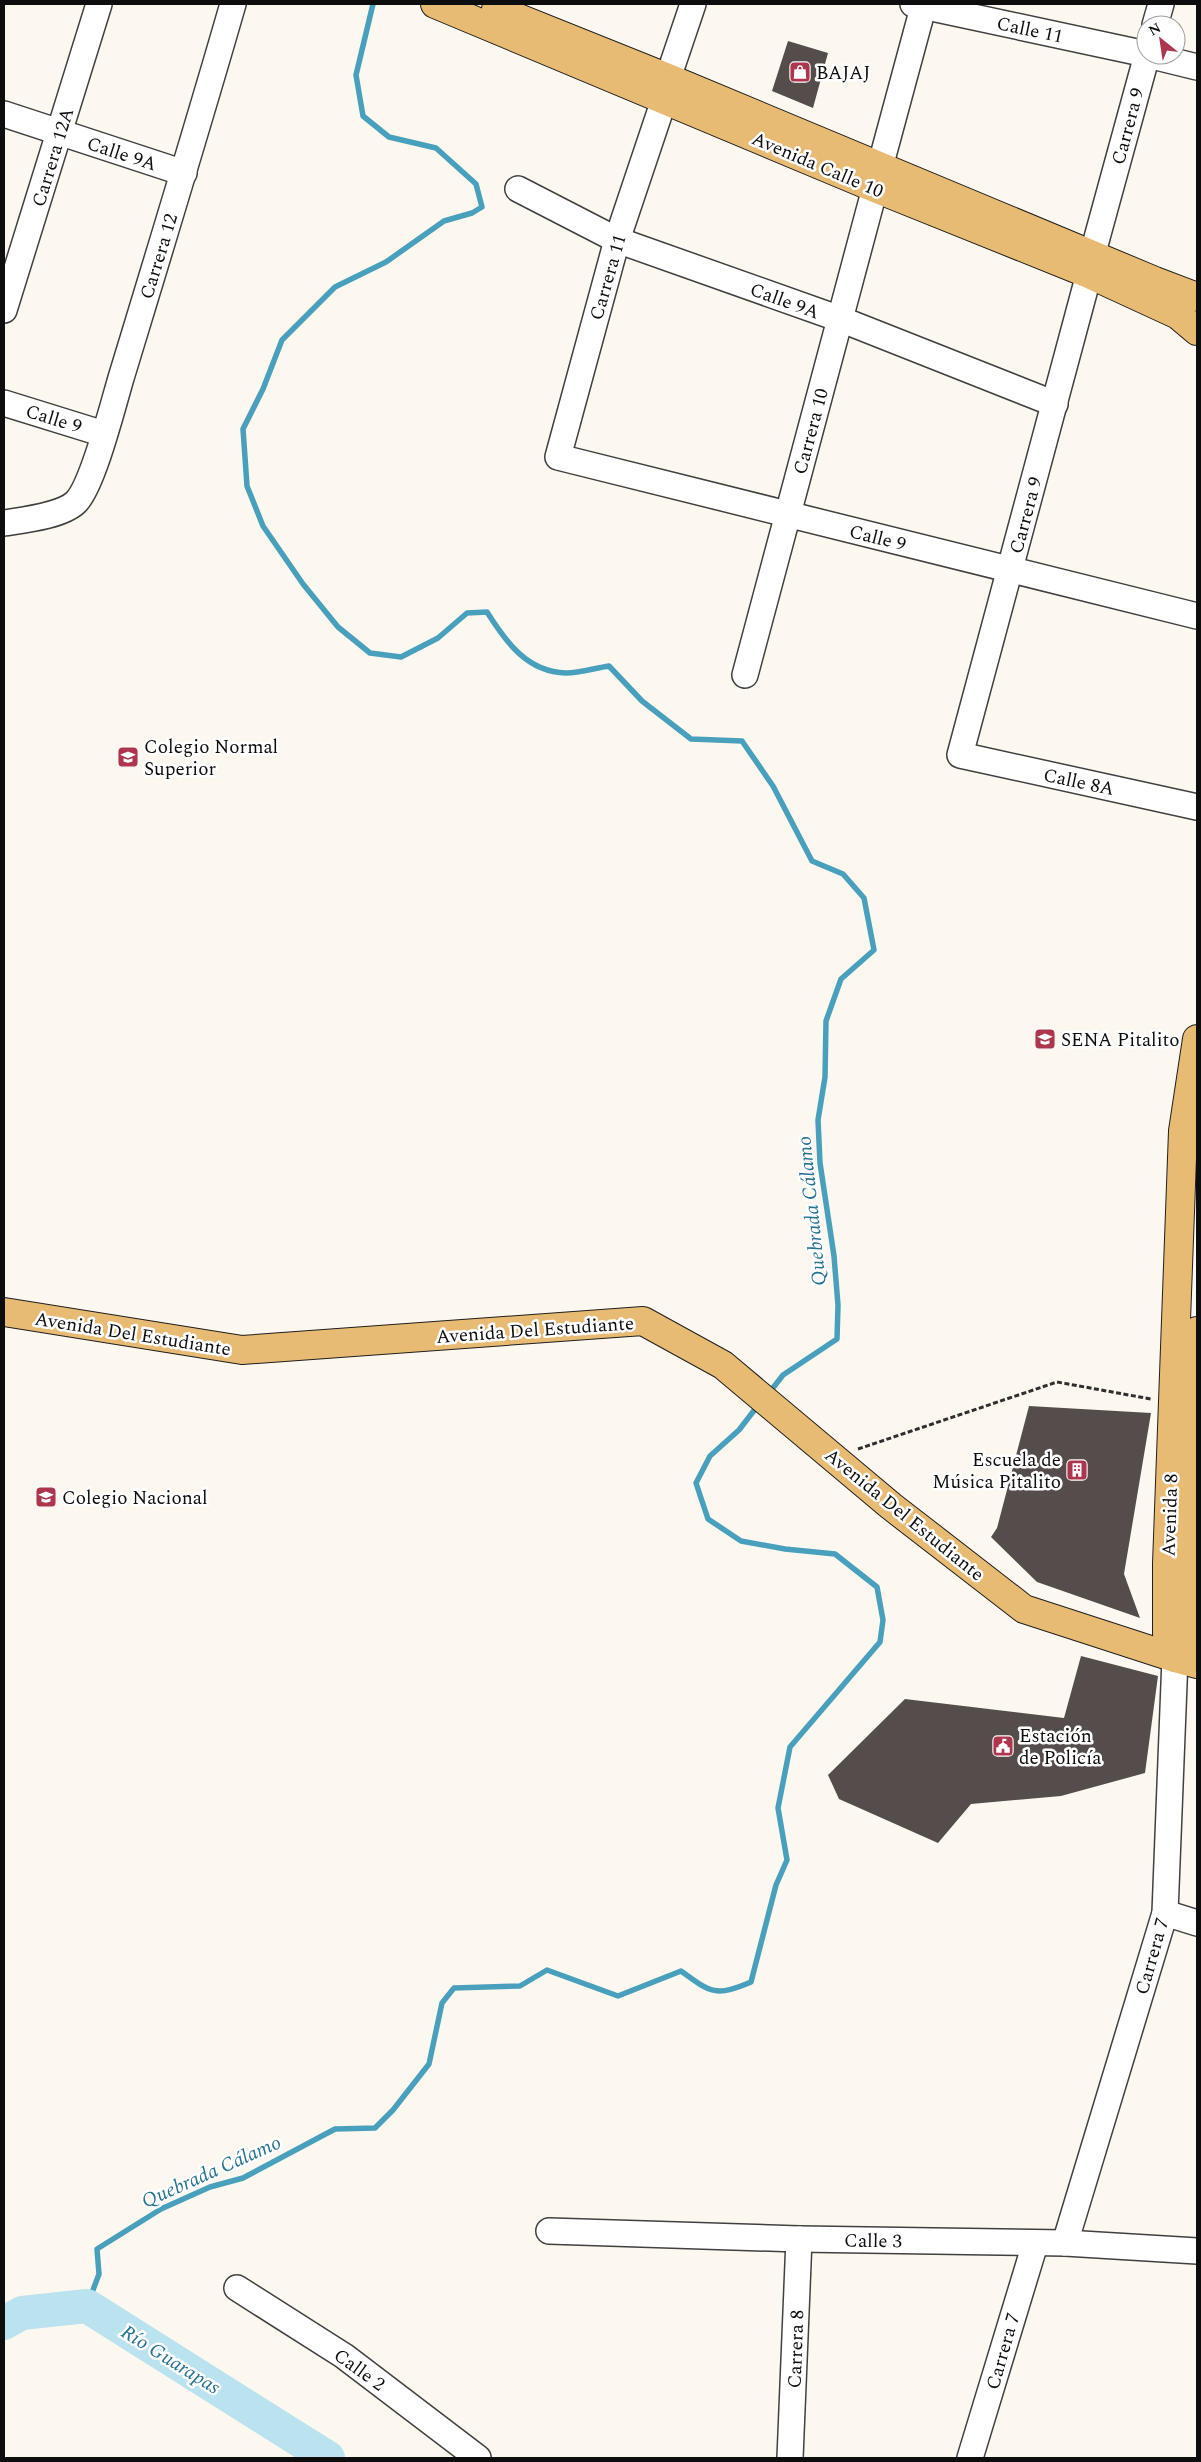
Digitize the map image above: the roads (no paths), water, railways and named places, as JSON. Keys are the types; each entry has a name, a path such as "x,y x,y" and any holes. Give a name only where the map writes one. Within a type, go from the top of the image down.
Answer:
{"main road":[{"name":"Avenida Calle 10","path":"435,4 666,89"},
{"name":"Avenida Calle 10","path":"482,4 666,89 1091,265 1197,297"},
{"name":"Avenida Calle 10","path":"1091,265 1178,315 1197,331"},
{"name":"Avenida 8","path":"1186,1661 1167,1634 1185,1410 1190,1134 1197,1039"},
{"name":"Avenida Del Estudiante","path":"4,1312 242,1350 643,1321 722,1365 783,1413 891,1506 1024,1609 1186,1661"},
{"name":"Avenida 8","path":"1185,1410 1197,1331"}],"street":[{"name":"Carrera 12A","path":"4,310 99,4"},
{"name":"Carrera 12","path":"4,523 41,517 74,504 83,493 104,434 184,173 233,4"},
{"name":"Carrera 11","path":"558,458 617,240 693,4"},
{"name":"Calle 11","path":"920,5 1136,53"},
{"name":"Carrera 10","path":"745,675 878,177 920,5"},
{"name":"Carrera 9","path":"960,756 1144,65"},
{"name":"Calle 9A","path":"4,114 184,173"},
{"name":"Calle 9A","path":"518,189 617,240 840,319 1055,404"},
{"name":"Calle 9","path":"4,403 104,434"},
{"name":"Calle 9","path":"558,458 1197,616"},
{"name":"Calle 8A","path":"960,756 1197,807"},
{"name":"Carrera 7","path":"1065,2243 1164,1914 1186,1661"},
{"path":"1164,1914 1197,1923"},
{"name":"Calle 3","path":"549,2232 799,2239 1065,2243 1197,2252"},
{"name":"Carrera 8","path":"790,2458 799,2239"},
{"name":"Carrera 7","path":"971,2458 1034,2244"},
{"name":"Calle 2","path":"237,2288 344,2356 478,2458"}],"waterway":[{"name":"Quebrada Cálamo","path":"373,4 356,75 363,116 389,137 436,148 476,184 482,207 472,213 444,221 386,262 335,287 282,340 263,389 243,429 247,486 263,526 303,584 338,627 370,653 401,657 438,638 467,613 487,612 510,644 529,661 540,667 566,673 609,666 642,701 691,739 742,741 773,786 812,861 843,874 864,898 874,950 841,979 826,1021 825,1077 818,1120 820,1163 834,1256 838,1305 837,1339 783,1375 769,1393"},
{"name":"Quebrada Cálamo","path":"87,2306 99,2274 97,2249 161,2209 210,2187 243,2178 335,2129 375,2128 393,2110 429,2064 442,2003 454,1988 520,1986 547,1970 618,1996 681,1971 700,1984 714,1990 730,1990 751,1982 776,1885 787,1860 778,1808 790,1747 880,1642 883,1620 877,1587 835,1554 785,1549 741,1541 708,1519 696,1483 710,1456 739,1430 759,1404"},
{"name":"Río Guarapas","path":"4,2323 22,2313 87,2306 328,2458"}],"place":[{"name":"BAJAJ","path":"800,72"},
{"name":"Colegio Normal Superior","path":"128,757"},
{"name":"SENA Pitalito","path":"1045,1039"},
{"name":"Escuela de Música Pitalito","path":"1077,1470"},
{"name":"Colegio Nacional","path":"46,1497"},
{"name":"Estación de Policía","path":"1003,1746"}]}
